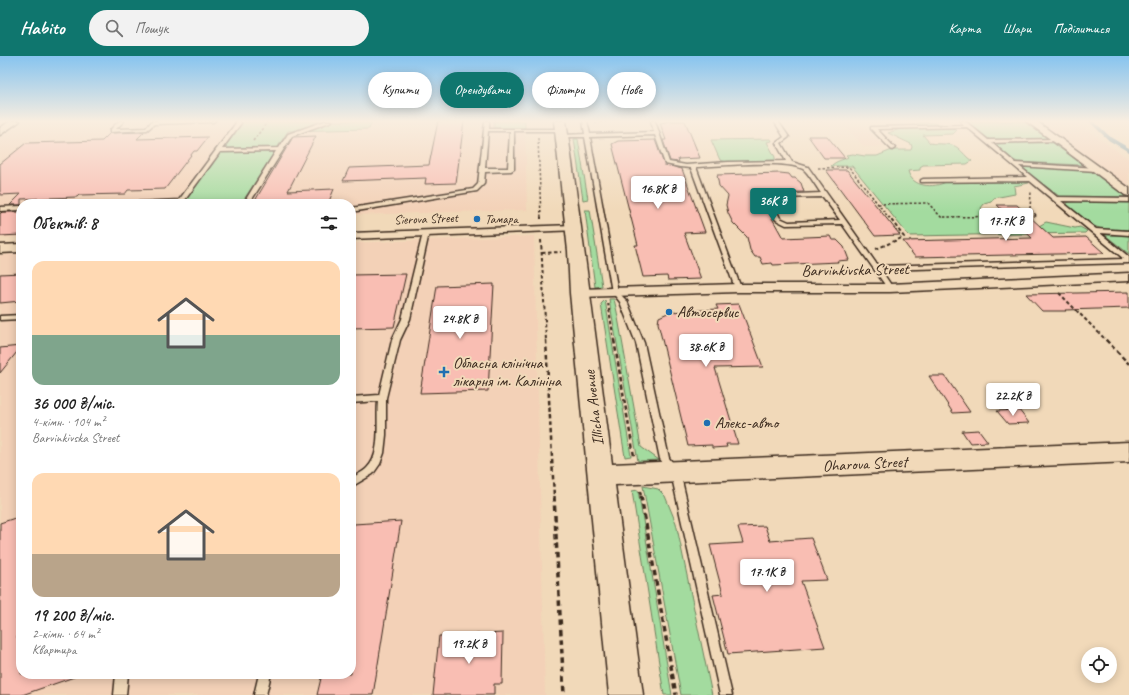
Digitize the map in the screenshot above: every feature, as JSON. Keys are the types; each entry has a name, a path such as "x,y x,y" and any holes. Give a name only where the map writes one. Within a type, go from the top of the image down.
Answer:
{"main road":[{"name":"Illicha Avenue","path":"564,151 574,228 580,293 626,695"},
{"name":"Oharova Street","path":"602,475 1129,452"}],"street":[{"path":"1072,151 1129,193"},
{"name":"Sierova Street","path":"356,236 574,228"},
{"path":"0,249 16,248"},
{"name":"Barvinkivska Street","path":"580,293 738,288 890,288 1129,277"}],"lane":[{"path":"183,199 217,151"},
{"path":"249,199 279,151"},
{"path":"356,209 476,190 481,184 484,151"},
{"path":"483,170 511,169 511,151"},
{"path":"590,151 615,292 623,301 640,343 665,459 676,472 726,695"},
{"path":"663,151 667,163 674,166 693,167 718,164 790,163 806,168 890,288"},
{"path":"783,151 790,163"},
{"path":"997,151 1095,231 1129,261"},
{"path":"1013,164 1096,168"},
{"path":"693,167 738,288"},
{"path":"923,181 1032,180"},
{"path":"825,195 773,196 769,202 778,219 788,224 844,222"},
{"path":"1056,199 1129,200"},
{"path":"0,209 16,208"},
{"path":"1095,231 1129,233"},
{"path":"356,480 372,469 380,453 380,414 382,398 396,340 406,319 426,233"},
{"path":"876,268 1129,261"},
{"path":"0,318 16,317"},
{"path":"356,400 382,398"},
{"path":"120,695 122,679"},
{"path":"260,695 264,679"}],"path":[{"path":"539,151 541,229 564,695"},
{"path":"806,168 849,167 904,237 866,253"},
{"path":"878,204 928,203 940,217 1037,216 1030,209 1032,180"},
{"path":"1047,281 1129,364"}],"shaded area":[{"path":"0,151 526,151 527,210 356,215 356,199 16,199 16,237 0,238"},
{"path":"1079,151 1117,151 1129,159 1129,186"},
{"name":"Обласна клінічна лікарня ім. Калініна","path":"534,236 545,695 0,695 0,255 16,254 16,679 356,679 356,243"}],"green space":[{"path":"222,151 275,151 244,199 187,199"},
{"path":"576,151 580,151 588,199 583,200"},
{"path":"716,151 772,151 775,157 775,160 727,162 720,160"},
{"path":"890,151 961,151 972,161 967,164 923,165 920,167 920,170 908,171 910,177 919,184 930,186 946,182 1027,181 1029,183 1014,186 1015,194 994,198 991,202 984,204 981,208 991,215 999,217 1018,217 1039,226 1046,222 1075,228 1080,227 1087,231 1085,233 909,236 852,166 831,166 848,157 846,155 853,154 877,156"},
{"path":"1002,151 1064,151 1083,165 1018,162 1013,160"},
{"path":"1019,166 1091,171 1127,197 1059,196"},
{"path":"1071,201 1129,202 1129,230 1102,229 1094,226 1068,206 1067,203"},
{"path":"585,210 590,210 602,286 595,287"},
{"path":"1105,235 1129,235 1129,254"},
{"path":"609,299 614,299 617,312 641,447 659,460 638,461"},
{"path":"605,300 631,456 625,457 601,304"},
{"path":"643,486 658,489 665,496 676,523 712,695 681,695"},
{"path":"638,490 672,695 664,695 632,491"}],"building":[{"path":"16,151 197,151 194,151 165,189 128,190 125,194 16,199 21,194 0,195 0,164"},
{"path":"285,151 308,151 288,191 334,189 330,199 256,199"},
{"path":"432,151 460,151 456,183 425,184 426,178 343,181 349,168 429,165"},
{"path":"614,151 659,151 664,164 682,169 705,232 684,233 701,279 668,280 667,276 643,277 635,245 638,245"},
{"path":"667,151 697,151 700,158 678,159 679,162 670,161"},
{"path":"819,151 839,151 845,158 824,158"},
{"path":"826,170 847,170 900,235 875,236"},
{"path":"789,174 792,178 795,178 801,183 804,192 758,193 783,238 830,236 832,240 837,240 844,247 849,260 837,261 838,262 773,265 772,263 763,264 760,257 755,257 750,250 747,237 733,223 728,213 726,205 728,196 719,186 717,175"},
{"path":"16,199 16,205 10,205"},
{"path":"997,205 1017,205 1053,238 1086,237 1104,253 915,257 903,241 1032,238"},
{"path":"2,212 16,212 16,235 0,236 0,214"},
{"path":"16,273 16,301 0,303 0,274"},
{"path":"406,274 394,327 356,328 356,275"},
{"path":"494,284 488,391 420,393 437,286"},
{"path":"1129,292 1129,308 1065,310 1066,311 1042,311 1026,294"},
{"path":"739,304 763,367 715,368 738,444 726,444 727,447 712,448 712,445 688,446 658,323 659,317 670,312 718,309 716,305"},
{"path":"16,346 16,353 0,373 0,348"},
{"path":"929,376 945,376 970,412 953,413"},
{"path":"1019,410 1029,423 1008,424 997,411"},
{"path":"979,430 988,442 970,443 962,431"},
{"path":"16,518 16,679 68,679 22,695 0,695 0,523"},
{"path":"401,521 373,695 317,695 321,679 356,679 356,524"},
{"path":"765,526 770,541 811,538 827,580 801,581 825,647 728,654 713,595 723,594 710,545 743,543 738,527"},
{"path":"503,633 502,684 494,684 494,695 433,695 439,636"}],"place":[{"name":"Тамара","path":"477,219"},
{"name":"Автосервис","path":"669,312"},
{"name":"Обласна клінічна лікарня ім. Калініна","path":"444,372"},
{"name":"Алекс-авто","path":"707,423"}]}
